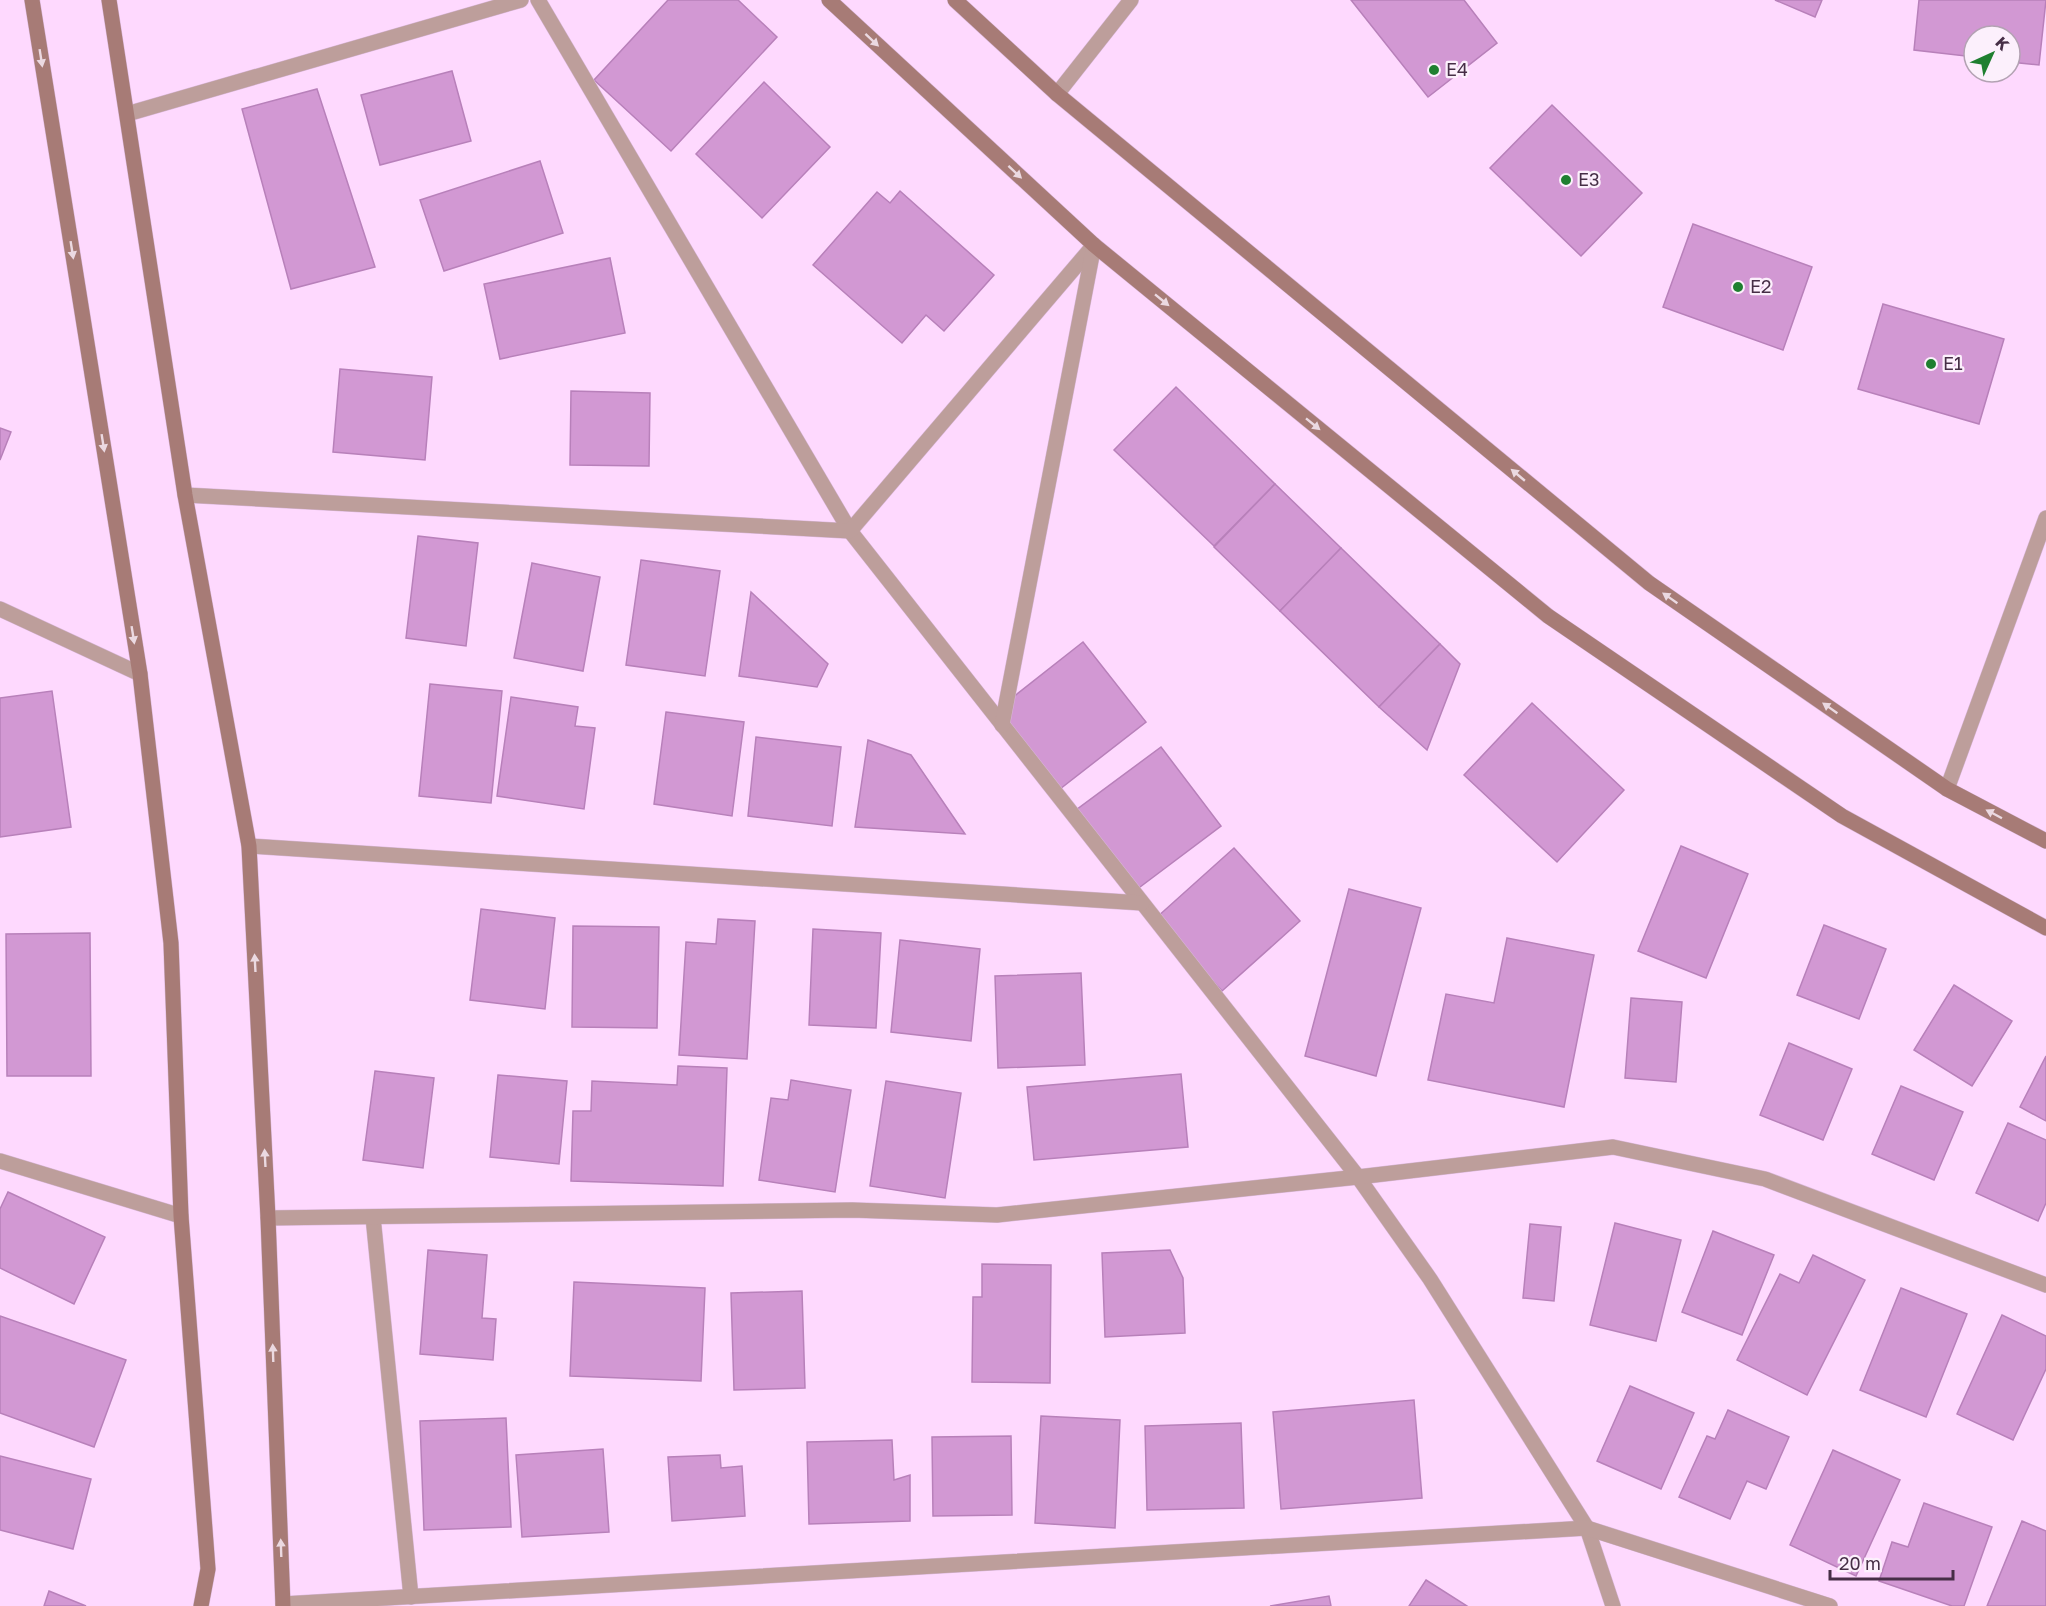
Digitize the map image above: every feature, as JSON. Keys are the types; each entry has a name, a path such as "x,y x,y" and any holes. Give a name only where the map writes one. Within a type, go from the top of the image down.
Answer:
{"main road":[{"path":"32,0 140,674 171,943 181,1216 208,1569 201,1606"},
{"path":"109,0 185,495 249,846 268,1218 283,1605"},
{"path":"829,0 1094,245 1548,616 1842,816 2046,928"},
{"path":"955,0 1056,94 1649,584 1947,789 2046,841"}],"street":[{"path":"127,114 521,0"},
{"path":"538,0 850,531 1358,1177 1430,1279 1587,1528 1613,1606"},
{"path":"1056,94 1131,0"},
{"path":"850,531 1094,245"},
{"path":"1002,725 1094,245"},
{"path":"185,495 850,531"},
{"path":"1947,789 2046,518"},
{"path":"0,609 140,674"},
{"path":"249,846 1142,903"},
{"path":"268,1218 852,1210 997,1215 1358,1177 1613,1147 1765,1179 2046,1285"},
{"path":"0,1161 181,1216"},
{"path":"373,1217 411,1597"},
{"path":"283,1605 369,1602 411,1597 1587,1528 1830,1606"}],"building":[{"path":"668,0 738,0 777,37 671,151 594,80"},
{"name":"E4","path":"1351,0 1464,0 1497,43 1428,97"},
{"path":"1775,0 1822,0 1815,17"},
{"path":"1919,0 2046,0 2039,65 2022,63 2022,24 1962,24 1962,56 1914,50"},
{"path":"452,71 471,141 380,165 361,95"},
{"path":"764,82 830,147 762,218 696,154"},
{"path":"317,89 375,267 291,289 242,109"},
{"name":"E3","path":"1552,105 1642,193 1581,256 1490,168"},
{"path":"540,161 563,233 444,271 420,200"},
{"path":"900,191 994,275 944,331 926,315 902,343 813,265 877,192 890,203"},
{"name":"E2","path":"1693,224 1812,267 1783,350 1663,307"},
{"path":"610,258 625,333 500,359 484,284"},
{"name":"E1","path":"1883,304 2004,339 1979,424 1858,389"},
{"path":"340,369 432,377 425,460 333,452"},
{"path":"1176,387 1275,484 1214,546 1114,450"},
{"path":"571,391 650,393 649,466 570,465"},
{"path":"0,428 11,432 0,460"},
{"path":"1275,484 1341,548 1280,611 1214,547"},
{"path":"418,536 478,543 466,646 406,638"},
{"path":"1341,548 1440,644 1379,707 1280,611"},
{"path":"641,560 720,571 705,676 626,665"},
{"path":"532,563 600,577 583,671 514,658"},
{"path":"751,592 828,664 817,687 739,676"},
{"path":"1083,642 1146,722 1060,789 998,709"},
{"path":"1440,644 1460,664 1427,750 1379,707"},
{"path":"430,684 502,691 491,803 419,796"},
{"path":"52,691 71,827 0,837 0,698"},
{"path":"511,697 578,707 575,726 595,728 584,809 497,796"},
{"path":"1532,703 1624,790 1557,862 1464,775"},
{"path":"666,712 744,722 732,816 654,804"},
{"path":"756,737 841,747 832,826 748,816"},
{"path":"868,740 911,755 965,834 855,827"},
{"path":"1161,747 1221,826 1136,890 1076,810"},
{"path":"1681,846 1748,874 1706,978 1638,951"},
{"path":"1234,848 1300,921 1222,991 1156,918"},
{"path":"1349,889 1421,908 1376,1076 1305,1056"},
{"path":"481,909 555,918 545,1009 470,1000"},
{"path":"718,919 755,921 747,1059 679,1055 686,942 716,944"},
{"path":"1824,925 1886,949 1859,1019 1797,995"},
{"path":"573,926 659,927 657,1028 572,1027"},
{"path":"813,929 881,933 876,1028 809,1025"},
{"path":"90,933 91,1076 7,1076 6,934"},
{"path":"1507,938 1594,955 1564,1107 1428,1080 1446,994 1494,1003"},
{"path":"900,940 980,949 971,1041 891,1032"},
{"path":"1081,973 1085,1065 998,1068 995,976"},
{"path":"1954,985 2012,1021 1972,1086 1914,1050"},
{"path":"1631,998 1682,1002 1676,1082 1625,1078"},
{"path":"1789,1043 1852,1069 1823,1140 1760,1115"},
{"path":"2046,1056 2046,1121 2020,1107"},
{"path":"678,1066 727,1068 723,1186 571,1181 573,1111 591,1111 592,1081 677,1085"},
{"path":"375,1071 434,1078 423,1168 363,1160"},
{"path":"1181,1074 1188,1147 1034,1160 1027,1087"},
{"path":"498,1075 567,1081 559,1164 490,1157"},
{"path":"791,1080 851,1090 835,1192 759,1180 771,1098 788,1100"},
{"path":"886,1081 961,1093 945,1198 870,1186"},
{"path":"1901,1086 1963,1112 1934,1180 1872,1154"},
{"path":"2008,1123 2046,1140 2046,1203 2038,1221 1976,1193"},
{"path":"8,1192 105,1237 74,1304 0,1268 0,1209"},
{"path":"1615,1223 1681,1240 1656,1341 1590,1325"},
{"path":"1530,1224 1561,1227 1554,1301 1523,1298"},
{"path":"1713,1231 1774,1255 1742,1335 1682,1312"},
{"path":"428,1250 487,1255 482,1318 496,1319 493,1360 420,1354"},
{"path":"1170,1250 1183,1278 1185,1333 1105,1337 1102,1253"},
{"path":"1813,1255 1865,1280 1807,1395 1737,1360 1780,1274 1799,1283"},
{"path":"982,1264 1051,1265 1050,1383 972,1382 973,1297 982,1297"},
{"path":"574,1282 705,1288 701,1381 570,1376"},
{"path":"1901,1288 1967,1314 1926,1417 1860,1390"},
{"path":"802,1291 805,1388 734,1390 731,1293"},
{"path":"2002,1315 2046,1336 2046,1369 2013,1440 1957,1414"},
{"path":"0,1316 126,1360 94,1447 0,1413"},
{"path":"1630,1386 1694,1413 1661,1489 1597,1461"},
{"path":"1414,1400 1422,1498 1281,1509 1273,1412"},
{"path":"1728,1410 1789,1437 1766,1489 1747,1481 1730,1519 1679,1497 1707,1436 1715,1439"},
{"path":"1041,1416 1120,1420 1115,1528 1035,1523"},
{"path":"506,1418 511,1527 424,1530 420,1421"},
{"path":"1241,1423 1244,1508 1147,1510 1145,1426"},
{"path":"1011,1436 1012,1515 933,1516 932,1437"},
{"path":"892,1440 894,1480 910,1475 910,1521 809,1524 807,1442"},
{"path":"603,1449 609,1532 522,1537 516,1455"},
{"path":"1833,1450 1900,1480 1856,1576 1790,1545"},
{"path":"720,1455 721,1468 742,1466 745,1516 672,1521 668,1457"},
{"path":"0,1456 91,1479 73,1549 0,1530"},
{"path":"1924,1503 1992,1527 1964,1606 1952,1606 1879,1581 1892,1542 1908,1547"},
{"path":"2022,1521 2046,1531 2046,1606 1987,1606"},
{"path":"1426,1580 1467,1606 1409,1606"},
{"path":"49,1591 86,1606 44,1606"},
{"path":"1329,1596 1331,1606 1270,1606"}],"place":[{"name":"E4","path":"1434,70"},
{"name":"E3","path":"1566,180"},
{"name":"E2","path":"1738,287"},
{"name":"E1","path":"1931,364"}]}
